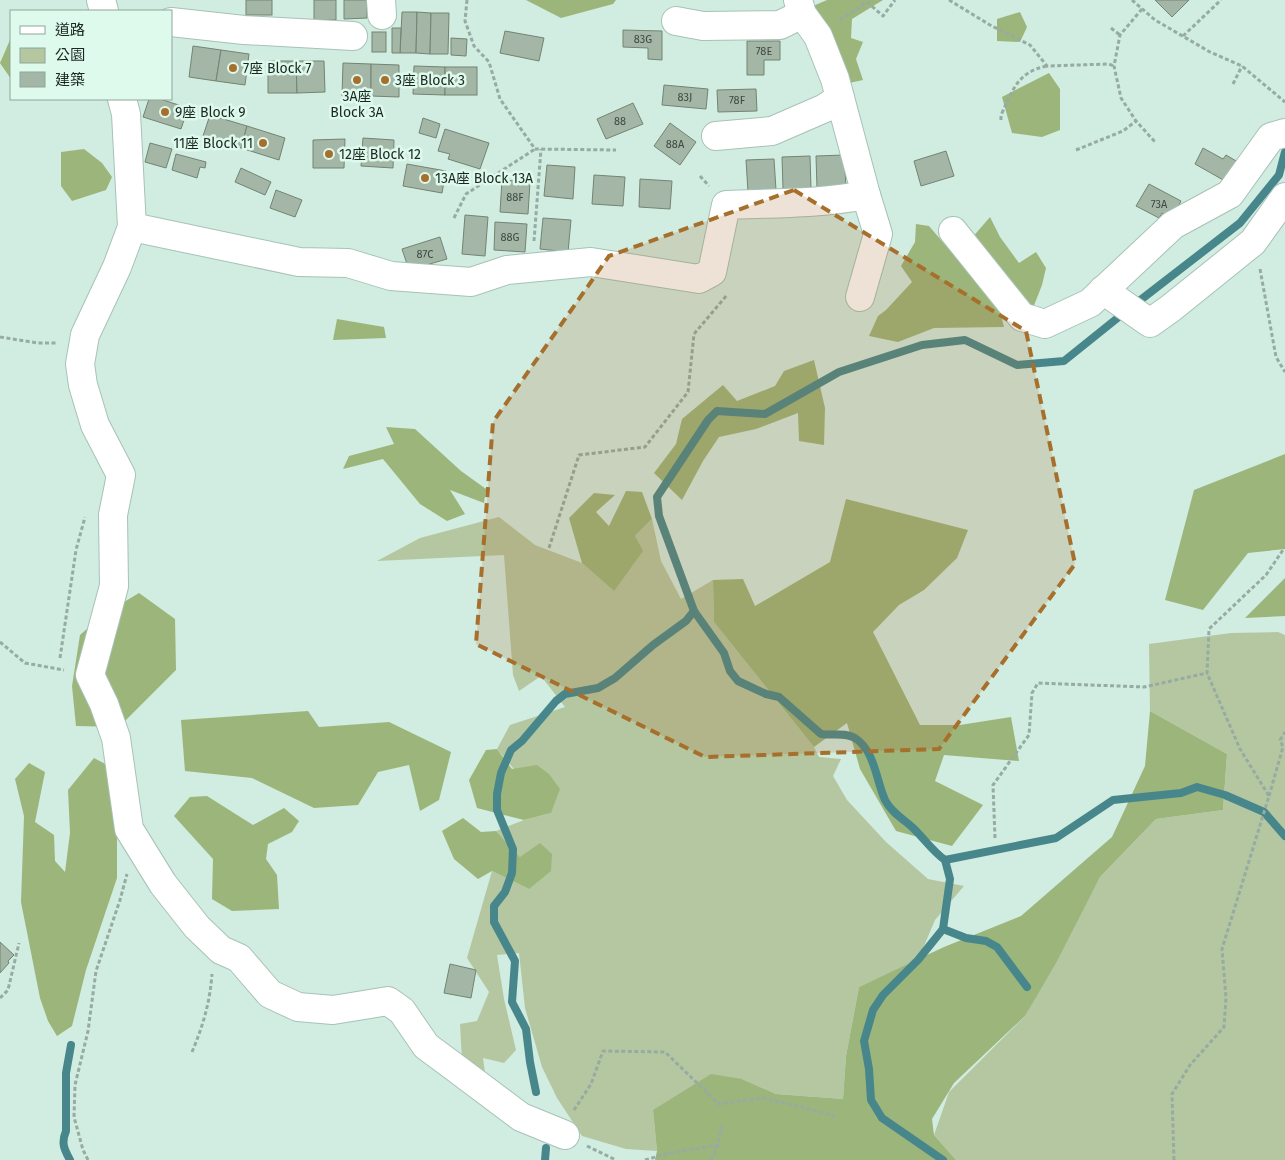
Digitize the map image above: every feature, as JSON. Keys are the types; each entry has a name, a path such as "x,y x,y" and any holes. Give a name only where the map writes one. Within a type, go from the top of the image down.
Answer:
{"street":[{"path":"676,22 703,26 780,25 800,7 818,36 835,79 878,234 860,297"},
{"path":"172,22 244,30 353,36"},
{"path":"716,136 772,132 826,108 840,98"},
{"path":"122,100 126,114 132,227 117,267 85,335 80,364 83,385 95,425 121,476 113,515 114,586 90,675 104,704 116,738 129,829 163,884 197,927 221,950 239,958 270,994 298,1007 333,1010 388,1001 402,1011 426,1046 441,1058 522,1117 565,1135"},
{"path":"953,231 1022,317 1045,324 1090,303 1173,225 1230,194 1271,137 1285,133"},
{"path":"132,227 299,262 348,263 391,276 471,282 507,270 591,262 699,279 712,272 726,206 840,200 866,194"},
{"path":"1103,290 1150,322 1171,308 1253,242 1285,196"}],"path":[{"path":"467,0 465,21 474,46 489,62 500,99 536,150"},
{"path":"840,20 867,2 883,16 895,0"},
{"path":"949,0 990,25 1030,45 1047,66"},
{"path":"1132,0 1154,20 1210,52 1242,66 1285,102"},
{"path":"1183,36 1221,0"},
{"path":"1142,9 1120,35 1114,66 1121,98 1136,122 1156,143"},
{"path":"1111,28 1120,35"},
{"path":"1001,120 1001,115 1016,82 1035,69 1047,66 1109,64 1114,66"},
{"path":"1233,84 1242,66"},
{"path":"1076,150 1123,131 1136,122"},
{"path":"532,268 541,149"},
{"path":"454,218 466,194 536,150 616,150"},
{"path":"1253,242 1263,280 1276,357 1285,372"},
{"path":"549,548 579,455 645,447 688,392 694,334 727,295 712,272"},
{"path":"0,337 59,344 85,335"},
{"path":"60,658 76,550 88,510"},
{"path":"1269,796 1240,749 1208,672 1210,629 1266,575 1285,547"},
{"path":"0,642 25,663 90,675"},
{"path":"995,838 993,785 1029,735 1032,694 1038,683 1144,687 1208,672"},
{"path":"1174,1160 1172,1094 1190,1065 1224,1027 1226,998 1222,949 1283,747 1280,740 1285,732"},
{"path":"87,1160 74,1117 75,1085 88,1032 96,971 127,874 126,840 129,829"},
{"path":"192,1052 203,1027 213,970 207,937"},
{"path":"0,998 8,990 19,943"},
{"path":"616,1160 565,1135 572,1114 591,1084 603,1051 665,1052 719,1104 763,1098 835,1116"},
{"path":"712,1160 718,1145 722,1124"},
{"path":"645,1160 670,1152 718,1145"}],"highlighted area":[{"path":"794,190 1026,331 1075,564 939,749 705,757 476,644 493,422 609,256"}],"green space":[{"path":"526,0 616,0 613,4 561,18"},
{"path":"827,0 883,0 852,19 851,38 863,42 856,59 863,80 849,83 813,6"},
{"path":"1020,12 1027,27 1020,42 997,41 997,19"},
{"path":"10,40 10,78 0,63"},
{"path":"1049,73 1060,89 1060,130 1042,137 1012,133 1002,97"},
{"path":"84,149 102,163 112,177 106,190 72,201 61,186 61,152"},
{"path":"990,217 1000,237 1019,263 1036,252 1046,268 1033,308 971,239"},
{"path":"916,224 929,226 999,308 1004,327 934,328 898,342 869,336 878,316 912,282 901,266 915,242"},
{"path":"337,319 384,327 386,338 333,340"},
{"path":"814,360 825,408 824,445 799,441 798,413 756,429 719,437 703,461 682,500 654,473 676,444 682,419 723,385 737,401 775,386 784,371"},
{"path":"386,427 415,429 461,471 486,489 484,503 450,490 465,514 447,521 420,504 383,459 343,469 349,456 394,444"},
{"path":"1285,454 1285,549 1248,553 1203,610 1165,600 1194,490"},
{"path":"626,491 642,492 652,519 635,536 643,551 614,591 582,563 569,518 594,493 615,495 596,512 609,526"},
{"path":"846,499 968,530 957,558 924,590 899,605 873,632 920,725 960,725 1011,717 1019,761 944,755 935,781 983,805 952,846 896,831 860,769 847,723 814,747 714,622 713,580 743,579 755,606 830,562"},
{"path":"499,517 535,545 582,563 614,591 635,536 652,519 661,561 681,599 713,580 714,622 814,747 819,757 841,759 833,776 847,800 886,842 928,879 964,886 935,920 918,960 859,987 846,1056 843,1099 776,1094 742,1079 653,1110 657,1151 626,1149 582,1136 557,1098 542,1067 525,1008 519,953 497,955 504,999 516,1050 504,1063 483,1058 486,1080 462,1060 460,1024 477,1021 489,992 467,958 492,871 529,889 520,857 496,831 524,820 551,813 497,749 510,725 565,707 541,676 519,691 513,675 504,555 377,561 420,538"},
{"path":"1285,578 1285,616 1245,618"},
{"path":"139,593 175,619 176,670 119,727 76,726 72,686 80,635 104,614"},
{"path":"1278,632 1285,635 1285,1160 956,1160 934,1135 949,1092 1025,1016 1100,877 1156,819 1223,810 1227,754 1150,711 1149,644 1231,633"},
{"path":"308,711 319,727 389,722 451,752 439,800 420,811 409,765 378,772 358,805 314,808 252,778 185,771 181,720"},
{"path":"1150,711 1227,754 1223,810 1156,819 1100,877 1056,963 1025,1016 954,1083 932,1119 934,1135 956,1160 655,1160 657,1151 653,1110 711,1074 742,1079 776,1094 843,1099 846,1056 859,987 944,947 1021,916 1112,837 1145,766"},
{"path":"497,749 512,769 537,765 549,774 560,789 551,813 524,820 477,808 469,780 486,750"},
{"path":"94,758 109,766 117,830 117,878 86,970 72,1026 57,1036 48,1021 40,998 21,902 24,816 15,779 29,763 45,772 35,822 54,835 55,861 65,872 70,833 68,790"},
{"path":"207,796 253,825 284,808 299,821 292,832 268,844 266,859 277,875 279,909 232,911 212,899 213,859 174,816 190,797"},
{"path":"463,818 481,832 496,831 520,857 540,843 552,854 551,871 529,889 492,871 478,879 454,859 442,831"}],"building":[{"path":"246,0 272,0 272,15 246,15"},
{"path":"314,0 336,0 336,20 314,20"},
{"path":"344,0 367,0 367,18 344,19"},
{"path":"1155,0 1189,0 1172,17"},
{"path":"402,12 417,12 416,53 400,53"},
{"path":"417,12 431,13 430,54 416,53"},
{"path":"431,13 449,13 448,54 430,54"},
{"path":"392,28 401,28 400,53 392,53"},
{"path":"623,30 662,31 662,60 648,59 648,48 623,47"},
{"path":"505,31 544,38 539,61 500,53"},
{"path":"372,32 386,32 386,52 372,52"},
{"path":"451,38 467,39 466,56 451,55"},
{"path":"747,41 780,41 780,60 764,60 764,75 747,75"},
{"path":"193,46 221,50 216,81 189,77"},
{"name":"7座 Block 7","path":"221,50 249,54 245,85 216,81"},
{"path":"268,61 296,61 297,93 268,93"},
{"path":"296,61 324,61 325,92 297,93"},
{"name":"3A座 Block 3A","path":"343,63 371,64 371,96 342,96"},
{"name":"3座 Block 3","path":"371,64 399,65 399,97 371,96"},
{"path":"414,66 445,67 445,95 413,94"},
{"path":"445,67 477,67 477,95 445,95"},
{"path":"664,85 708,89 706,109 662,105"},
{"path":"756,89 757,111 718,112 717,90"},
{"name":"9座 Block 9","path":"149,100 163,100 188,108 181,129 143,117"},
{"path":"633,103 643,124 606,139 597,119"},
{"path":"210,115 247,126 241,148 203,136"},
{"path":"423,118 440,124 436,138 419,133"},
{"path":"670,123 696,142 680,165 654,146"},
{"name":"11座 Block 11","path":"247,126 285,138 279,160 241,148"},
{"path":"445,129 489,143 480,169 448,159 450,154 438,151"},
{"path":"363,138 394,140 393,168 361,166"},
{"name":"12座 Block 12","path":"345,139 344,168 313,168 313,140"},
{"path":"150,143 172,149 166,168 145,162"},
{"path":"1203,148 1223,159 1226,155 1243,165 1232,185 1195,164"},
{"path":"946,151 954,176 921,186 914,161"},
{"path":"176,154 206,162 205,168 200,167 197,178 172,170"},
{"path":"844,155 846,187 817,188 816,156"},
{"path":"810,156 811,188 783,189 782,157"},
{"path":"774,159 776,190 748,192 746,160"},
{"name":"13A座 Block 13A","path":"407,164 446,171 442,193 403,186"},
{"path":"547,165 575,167 573,199 544,196"},
{"path":"241,168 271,182 265,195 235,182"},
{"path":"594,175 625,177 623,206 592,204"},
{"path":"640,179 672,181 670,209 639,207"},
{"path":"502,180 530,182 528,214 500,212"},
{"path":"1149,184 1181,201 1172,218 1162,213 1159,218 1136,206"},
{"path":"276,190 302,200 295,217 270,208"},
{"path":"465,215 488,217 485,256 462,254"},
{"path":"543,218 571,220 568,252 540,249"},
{"path":"495,222 527,224 525,252 494,250"},
{"path":"440,237 447,259 409,270 402,249"},
{"path":"0,942 14,955 0,973"},
{"path":"450,964 476,970 471,998 444,993"}],"waterway":[{"path":"1134,305 1240,223 1279,175 1285,152"},
{"path":"943,1160 882,1118 871,1100 869,1069 864,1041 873,1010 883,995 918,960 943,929 950,879 945,860 894,812 885,800 871,758 862,744 855,738 847,735 821,734 779,697 766,694 738,681 730,671 724,653 694,611 659,516 657,497 708,420 717,411 765,414 839,372 922,345 965,340 1017,365 1064,361 1125,312"},
{"path":"536,1092 526,1029 512,1002 515,961 494,922 494,906 505,892 512,873 513,849 497,810 497,794 501,773 511,750 522,741 556,701 565,694 598,688 615,678 653,645 686,621 694,611"},
{"path":"945,860 1056,838 1113,800 1181,793 1197,787 1225,795 1264,812 1285,836"},
{"path":"943,929 966,938 986,941 997,947 1027,987"},
{"path":"70,1160 63,1143 66,1131 66,1073 71,1045"},
{"path":"545,1160 546,1148"}],"place":[{"name":"7座 Block 7","path":"233,68"},
{"name":"3A座 Block 3A","path":"357,80"},
{"name":"3座 Block 3","path":"385,80"},
{"name":"9座 Block 9","path":"165,112"},
{"name":"11座 Block 11","path":"263,143"},
{"name":"12座 Block 12","path":"329,154"},
{"name":"13A座 Block 13A","path":"425,178"}]}
